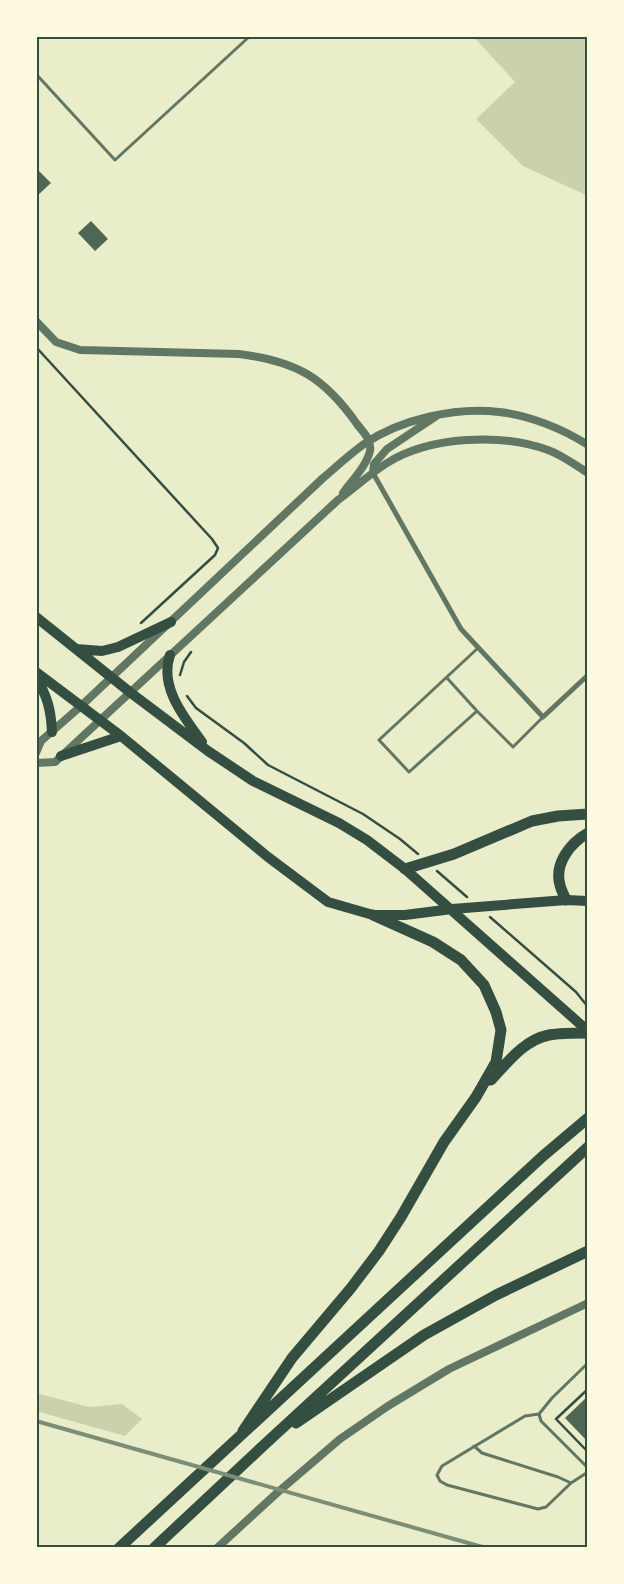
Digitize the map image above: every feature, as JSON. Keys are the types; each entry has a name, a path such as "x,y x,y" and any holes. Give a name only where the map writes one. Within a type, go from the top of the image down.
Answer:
{"highway":[{"path":"36,616 208,751 253,781 339,823 367,840 452,909 588,1032"},
{"path":"76,649 102,651 118,647 171,622"},
{"path":"170,655 166,671 171,691 184,716 208,751"},
{"path":"36,672 121,736 261,851 328,902 373,915 433,942 461,960 484,985 496,1012 501,1030 496,1062 476,1097 444,1142 401,1217 379,1251 351,1288 292,1358 243,1431"},
{"path":"36,677 46,694 51,713 52,732"},
{"path":"61,756 121,736"},
{"path":"405,869 454,854 532,821 558,816 588,814"},
{"path":"566,900 559,884 562,860 572,845 588,833"},
{"path":"373,915 405,915 452,909 566,900 588,901"},
{"path":"476,1097 518,1051 535,1040 548,1035 588,1032"},
{"path":"119,1548 243,1431 543,1156 588,1118"},
{"path":"154,1548 588,1147"},
{"path":"264,1445 424,1335 496,1295 588,1252"}],"street":[{"path":"36,321 56,342 80,350 239,354 266,357 289,364 326,387 344,405 370,441 370,450 366,461 338,500"},
{"path":"36,753 41,741 82,706 323,478 370,441 398,426 439,415 499,412 528,418 554,428 588,445"},
{"path":"439,415 387,449 374,464 373,474 461,629 543,717 588,675"},
{"path":"36,763 55,762 338,500 388,462 411,452 456,441 488,439 528,444 550,450 588,473"},
{"path":"217,1548 340,1439 388,1406 449,1369 588,1303"}],"lane":[{"path":"36,74 116,160 250,36"},
{"path":"477,711 409,772 379,740 479,648"},
{"path":"447,678 513,747 543,717"},
{"path":"588,1363 552,1398 539,1414 525,1416 474,1446 442,1466 437,1475 440,1481 447,1485 538,1509 546,1507 571,1483 588,1472"},
{"path":"539,1414 540,1421 588,1468"},
{"path":"474,1446 482,1454 558,1476 571,1483"}],"path":[{"path":"36,347 212,539 218,548 215,555 140,624"},
{"path":"180,677 181,670 191,652"},
{"path":"184,692 196,708 238,738 268,765 363,814 400,839 416,853"},
{"path":"437,871 459,891"},
{"path":"488,916 576,992 588,1007"},
{"path":"588,1389 556,1419 588,1452"}],"green space":[{"path":"473,36 588,36 588,196 523,166 476,119 515,82"},
{"path":"36,1393 89,1407 122,1404 142,1419 125,1436 36,1411"}],"building":[{"path":"38,170 51,183 38,195 36,193 36,172"},
{"path":"91,221 108,239 95,251 78,233"},
{"path":"588,1396 588,1442 565,1418"}],"railway":[{"path":"36,1421 486,1548"}]}
